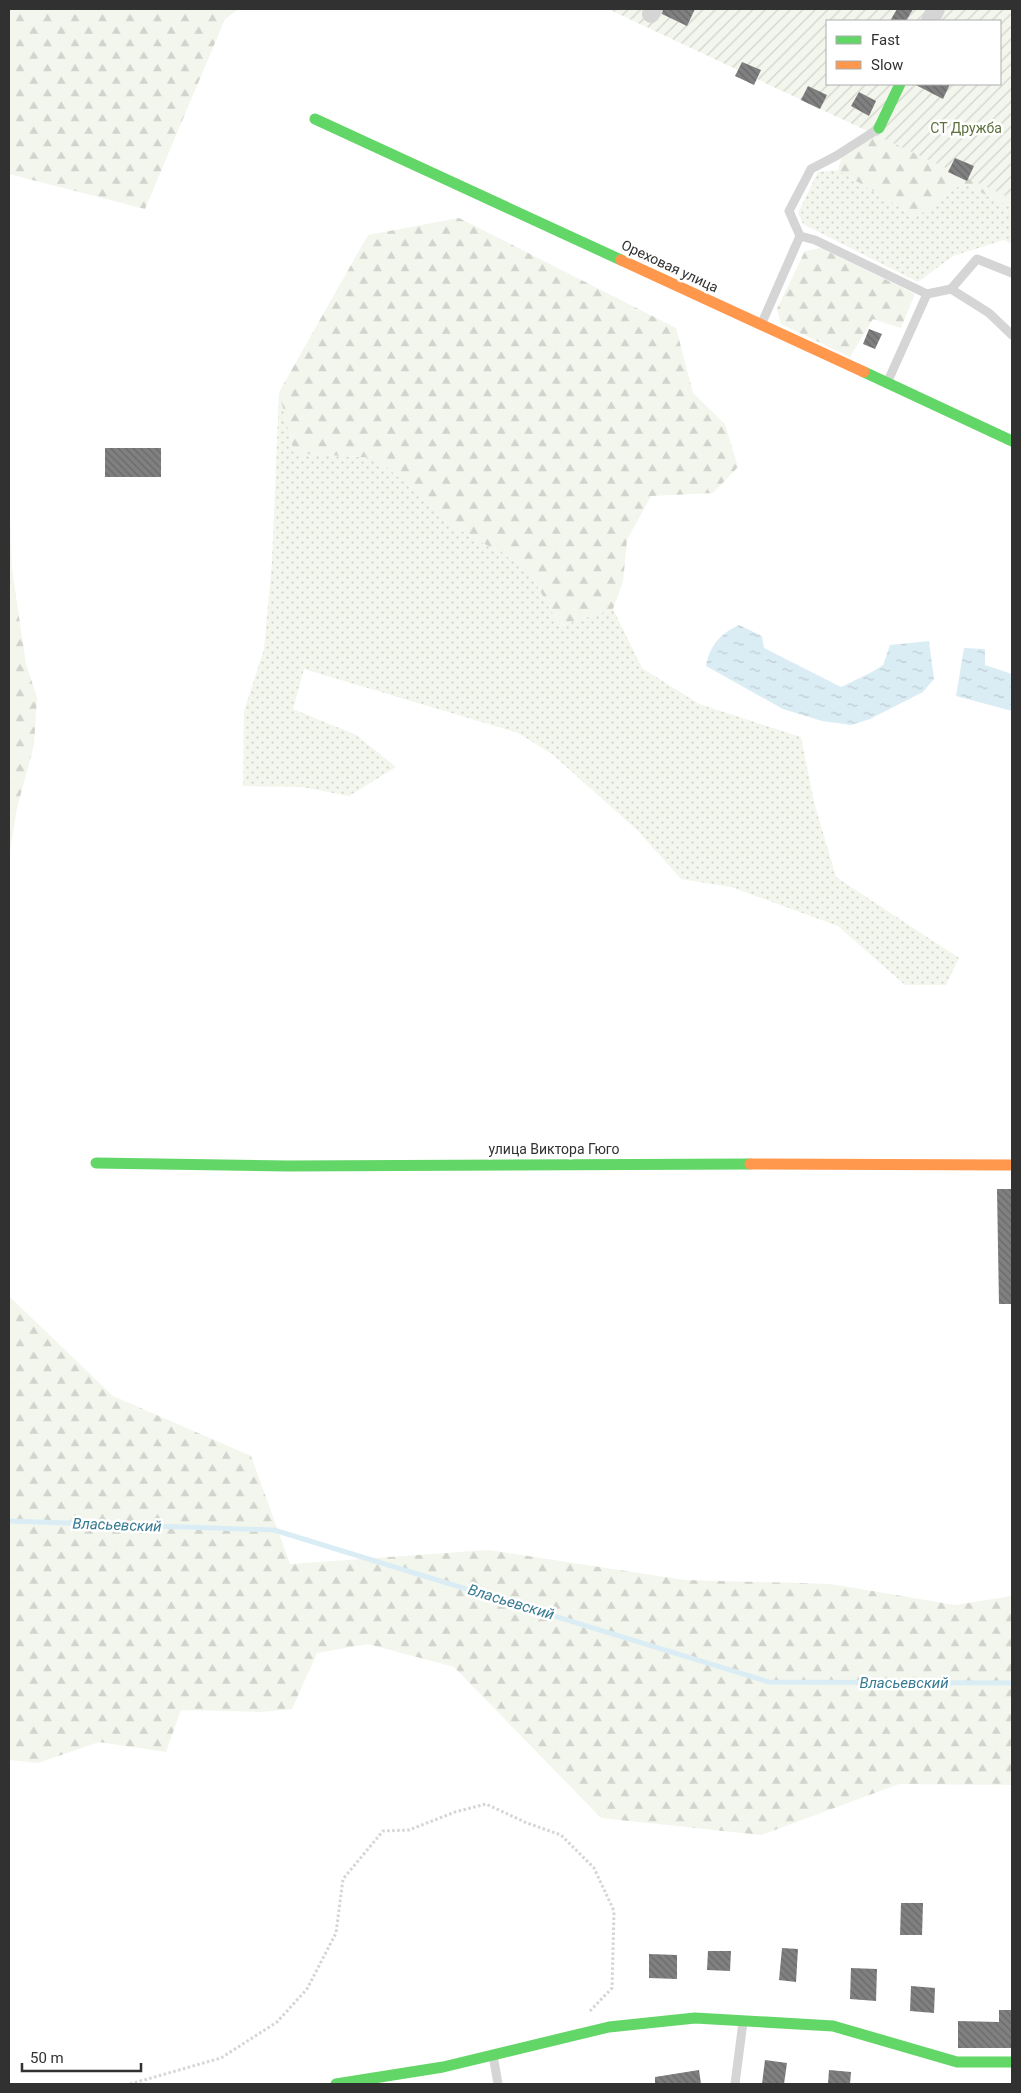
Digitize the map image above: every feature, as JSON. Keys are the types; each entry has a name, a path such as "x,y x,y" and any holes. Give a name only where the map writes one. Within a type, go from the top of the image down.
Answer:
{"street":[{"path":"878,128 900,85"},
{"name":"Ореховая улица","path":"315,119 1012,441"},
{"name":"улица Виктора Гюго","path":"96,1163 288,1166 542,1164 1012,1165"},
{"path":"336,2084 444,2067 609,2028 695,2018 833,2026 957,2062 1012,2062"}],"lane":[{"path":"761,325 800,236 789,211 811,169 836,156 878,128"},
{"path":"800,236 816,240 927,294 951,289 977,259 1012,273"},
{"path":"951,289 989,313 1012,335"},
{"path":"887,383 927,294"},
{"path":"735,2084 743,2021"},
{"path":"493,2055 498,2084"}],"path":[{"path":"130,2084 221,2058 277,2022 307,1989 336,1933 343,1879 383,1831 409,1830 455,1812 486,1804 527,1823 561,1835 594,1868 614,1912 612,1988 590,2012"}],"green space":[{"path":"9,9 239,9 225,19 145,209 9,174"},
{"name":"СТ Дружба","path":"608,9 1012,9 1012,199"},
{"path":"899,120 1012,155 1012,208 963,183 916,217 838,170 842,156"},
{"path":"838,170 916,217 963,183 1012,208 1012,244 1004,240 953,256 918,282 803,224 798,213 818,172"},
{"path":"459,218 676,328 693,393 725,424 738,467 713,493 651,496 627,540 623,582 613,609 560,626 527,568 446,522 406,483 375,458 294,453 279,392 368,235"},
{"path":"821,248 915,294 901,328 873,319 850,357 781,324 777,309 805,251"},
{"path":"279,392 294,453 375,458 406,483 446,522 527,568 560,626 613,609 642,668 699,704 801,737 814,802 836,877 959,958 946,985 905,985 838,926 731,887 681,879 637,830 552,754 518,733 304,669 293,709 356,735 396,767 349,796 302,787 243,786 244,711 264,649 272,562"},
{"path":"9,495 12,569 26,664 37,697 34,745 17,808 9,857"},
{"path":"9,1296 113,1396 251,1456 290,1564 489,1550 685,1580 831,1584 955,1605 1012,1596 1012,1785 899,1784 761,1835 601,1818 454,1667 368,1644 317,1653 292,1709 262,1712 181,1710 166,1752 99,1742 38,1763 9,1760"}],"water":[{"path":"739,625 762,636 764,648 841,687 883,665 890,645 929,641 934,679 923,692 870,719 851,725 822,721 783,709 706,666 713,646 721,636"},
{"path":"964,648 985,649 985,665 1012,674 1012,711 956,696"}],"building":[{"path":"663,9 695,9 687,26 662,14"},
{"path":"897,9 913,9 907,20 891,20"},
{"path":"742,62 761,70 754,85 735,76"},
{"path":"916,85 950,85 943,99"},
{"path":"808,86 827,95 820,109 801,100"},
{"path":"859,92 876,101 869,116 851,106"},
{"path":"955,158 974,166 967,181 948,172"},
{"path":"869,329 882,334 875,349 863,344"},
{"path":"105,448 161,448 161,477 105,477"},
{"path":"997,1189 1012,1189 1012,1304 999,1304"},
{"path":"901,1903 923,1903 922,1935 900,1935"},
{"path":"782,1948 798,1949 796,1982 779,1980"},
{"path":"708,1951 731,1951 730,1971 707,1970"},
{"path":"649,1954 677,1955 677,1979 649,1978"},
{"path":"851,1968 877,1969 876,2001 850,1999"},
{"path":"911,1986 935,1988 934,2013 910,2011"},
{"path":"999,2010 1012,2010 1012,2048 958,2048 958,2021 999,2022"},
{"path":"765,2060 787,2063 784,2084 762,2084"},
{"path":"699,2070 701,2084 655,2084 655,2077"},
{"path":"829,2070 851,2072 850,2084 828,2084"}],"waterway":[{"name":"Власьевский","path":"9,1521 274,1530 769,1682 1012,1683"}],"traffic: fast":[{"path":"879,128 900,85"},
{"path":"315,119 621,260"},
{"path":"864,372 1012,441"},
{"path":"96,1163 288,1166 750,1164"},
{"path":"336,2084 443,2067 609,2027 695,2018 833,2026 957,2062 1012,2062"}],"traffic: slow":[{"path":"621,260 864,372"},
{"path":"750,1164 1012,1165"}]}
